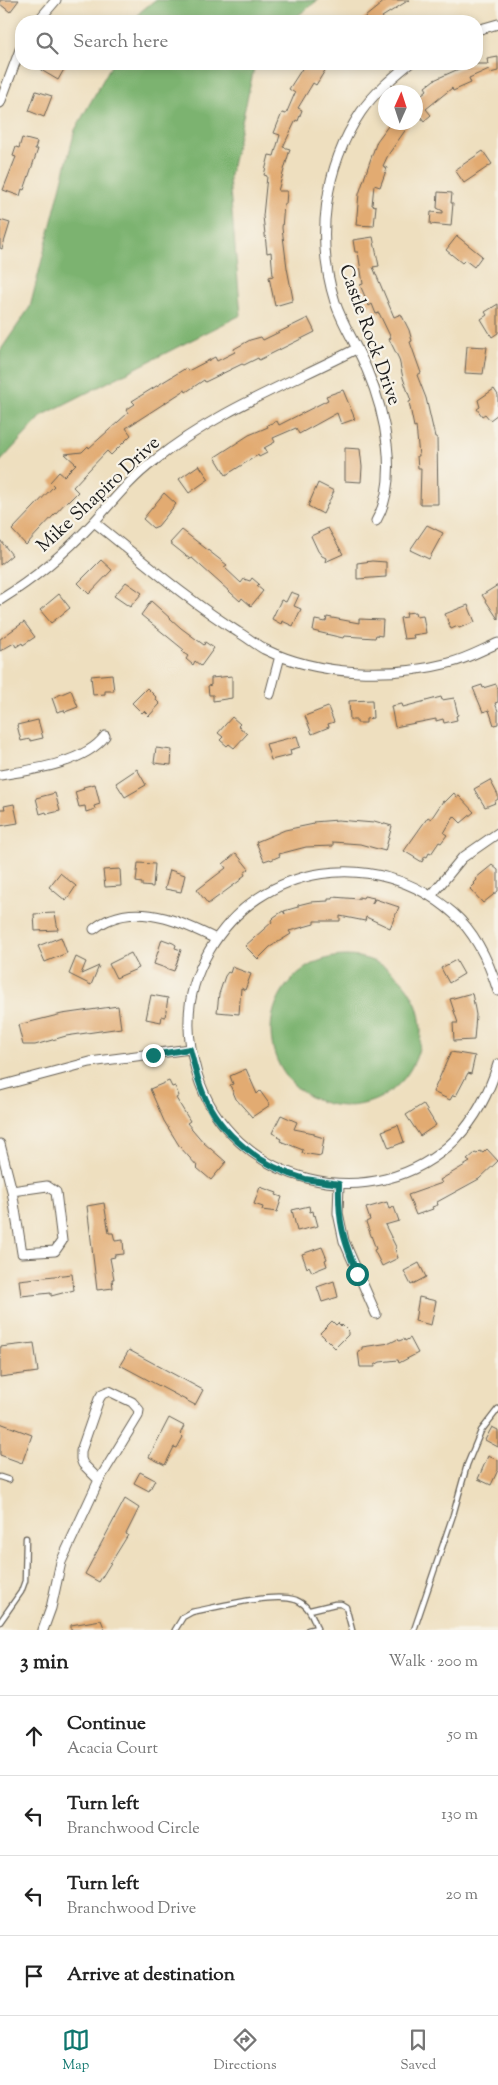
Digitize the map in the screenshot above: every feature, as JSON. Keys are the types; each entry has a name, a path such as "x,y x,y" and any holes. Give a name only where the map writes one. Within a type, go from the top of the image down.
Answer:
{"street":[{"path":"43,15 56,0"},
{"path":"483,28 498,24"},
{"path":"0,100 15,62"},
{"name":"Castle Rock Drive","path":"376,521 381,512 388,489 388,456 378,399 368,372 336,303 326,263 324,233 328,197 336,165 357,120 384,86 402,70"},
{"name":"Mike Shapiro Drive","path":"0,600 43,569 94,522 109,503 141,471 179,442 218,418 356,349"},
{"path":"94,522 218,619 262,648 280,656 336,670 372,672 406,670 450,663 498,643"},
{"path":"270,694 280,656"},
{"path":"0,775 34,769 74,758 92,748 104,736"},
{"path":"431,896 462,858 498,833"},
{"path":"498,991 485,956 469,931 454,914 431,896 408,884 379,875 344,871 322,873 286,883 265,894 238,914 216,938 203,962 193,991 189,1020 190,1049 203,1093 214,1113 239,1142 265,1162 292,1174 307,1179 339,1184 375,1181 397,1175 435,1156 455,1140 471,1122 495,1085 498,1064"},
{"path":"94,929 111,918 142,914 173,920 216,938"},
{"path":"0,1086 90,1062 190,1049"},
{"path":"0,1144 12,1191 22,1253 55,1251 62,1241 56,1192 47,1186 12,1191"},
{"path":"339,1184 338,1213 344,1241 376,1314"},
{"path":"43,1630 52,1602 61,1562 99,1480 138,1416 139,1410 132,1402 109,1390 102,1394 99,1399 81,1451 83,1464 99,1480"}],"lane":[{"path":"414,1630 453,1514 467,1465 481,1431 498,1410"},
{"path":"0,1477 9,1480"},
{"path":"0,1622 21,1592 24,1581 26,1538"},
{"path":"175,1630 183,1617 192,1612 271,1598 296,1600 310,1610 317,1629 308,1630"},
{"path":"310,1610 341,1604 346,1607 352,1630"}],"green space":[{"path":"155,0 318,0 299,15 138,15"},
{"path":"109,70 254,70 229,179 241,315 43,415 0,462 0,351 30,307 75,130"},
{"path":"346,956 361,957 375,961 388,968 399,978 409,989 416,1002 420,1016 420,1046 416,1060 409,1073 399,1084 388,1094 375,1101 361,1105 346,1106 331,1105 317,1101 304,1094 293,1084 283,1073 276,1060 272,1046 271,1031 272,1016 276,1002 283,989 293,978 304,968 317,961 331,957"}],"building":[{"path":"0,0 19,0 10,12 0,4"},
{"path":"386,0 409,0 385,15 367,15"},
{"path":"498,57 498,71 490,73 489,69 469,78 471,83 453,91 452,88 426,109 431,115 424,121 423,93 427,90 425,87 434,80 456,70 483,70 483,64 488,64 487,59"},
{"path":"41,70 64,70 58,80"},
{"path":"301,70 325,70 316,85 313,83 298,108 302,110 298,121 296,120 283,147 290,149 278,191 287,191 282,228 293,299 292,301 275,306 269,277 273,276 271,252 267,253 263,216 267,176 264,175 269,155 274,156 280,135 274,133 282,113 286,114 295,93 289,89"},
{"path":"36,91 52,96 44,117 29,111"},
{"path":"385,130 405,130 388,155 383,166 387,168 380,187 374,185 372,205 376,206 374,226 356,225 359,194 377,141"},
{"path":"22,138 37,142 35,149 38,149 24,190 22,189 20,196 3,190 16,157 13,156 16,147 19,148"},
{"path":"483,151 492,164 464,183 455,170"},
{"path":"438,192 452,193 451,226 430,224 431,212 443,213 443,211 437,208"},
{"path":"0,220 10,223 2,249 0,248"},
{"path":"457,236 482,256 474,267 465,260 462,263 446,250"},
{"path":"373,237 379,266 373,267 394,317 401,314 409,330 412,341 410,342 421,373 417,375 426,398 435,437 437,437 438,504 420,504 421,468 418,468 417,456 419,456 416,426 414,427 409,402 411,401 399,359 389,339 391,338 379,313 376,314 372,304 369,306 360,285 363,284 358,252 355,252 353,240"},
{"path":"498,304 498,333 492,337 481,319 487,315 485,312"},
{"path":"308,318 315,332 259,360 258,358 244,365 242,364 205,382 204,380 126,428 131,435 111,455 107,451 86,473 73,487 78,492 68,500 26,545 12,530 54,486 50,482 59,472 64,476 76,464 65,454 82,452 88,446 89,448 128,413 126,410 135,404 132,401 186,368 188,371 215,357 217,361 235,352 234,349 250,340 261,337 263,340"},
{"path":"467,346 487,347 483,374 465,373"},
{"path":"494,389 498,395 498,414 490,420 485,414 482,416 477,409 480,407 478,400"},
{"path":"343,390 355,419 341,424 337,413 299,434 296,428 273,438 275,442 264,448 267,453 259,457 258,455 226,475 215,457 249,435 268,427 267,425 277,421 279,425 328,400 326,396"},
{"path":"345,448 360,449 361,482 345,481"},
{"path":"199,465 209,479 189,493 179,479"},
{"path":"318,483 334,491 323,514 308,506"},
{"path":"164,493 176,504 158,526 153,528 143,519"},
{"path":"427,525 443,533 429,559 410,550"},
{"path":"328,528 343,554 325,562 326,558 318,551 311,536"},
{"path":"182,530 227,565 224,567 241,583 244,579 250,581 252,578 259,584 257,586 263,591 251,606 242,598 240,601 192,558 190,559 170,543"},
{"path":"0,540 12,555 0,565"},
{"path":"101,560 112,570 89,594 78,583"},
{"path":"386,562 386,577 357,579 357,563"},
{"path":"126,582 142,593 130,607 114,596"},
{"path":"498,585 498,619 482,595"},
{"path":"291,592 299,595 294,606 301,609 293,626 282,621 281,624 272,619 281,600 286,602"},
{"path":"59,594 70,608 51,623 40,610"},
{"path":"151,601 181,628 204,645 205,642 214,648 201,666 195,661 193,665 186,659 188,656 182,652 184,650 141,615"},
{"path":"468,605 475,622 451,629 445,614"},
{"path":"415,612 416,616 423,615 426,633 413,635 414,638 404,639 400,618 407,617 406,613"},
{"path":"327,617 359,623 359,619 383,620 382,636 376,635 375,638 344,636 343,638 313,631 315,620 326,622"},
{"path":"24,622 35,637 23,645 22,643 16,647 14,643 0,651 0,639"},
{"path":"112,674 114,691 105,691 105,694 93,695 91,676"},
{"path":"232,676 232,698 213,701 213,695 209,695 208,686 211,685 211,678"},
{"path":"496,684 498,702 495,703 498,711 498,724 494,725 489,710 483,712 473,688 482,685 483,688"},
{"path":"147,688 160,704 149,716 144,711 142,713 132,703"},
{"path":"71,690 78,707 65,712 64,710 57,712 52,698"},
{"path":"441,697 442,700 454,698 458,715 456,716 457,720 444,723 443,719 436,721 436,719 395,727 391,706 402,704 403,707"},
{"path":"372,700 373,718 366,719 366,723 357,723 357,720 350,720 349,701"},
{"path":"328,707 334,722 328,724 329,727 312,734 305,716"},
{"path":"232,717 247,734 234,748 229,744 227,746 220,740 223,737 218,733"},
{"path":"38,720 43,738 21,741 17,725"},
{"path":"297,736 300,747 290,750 291,755 271,760 266,744"},
{"path":"156,748 172,750 171,765 154,763"},
{"path":"137,769 146,785 125,797 116,783"},
{"path":"490,780 498,795 498,799 495,803 485,807 474,789"},
{"path":"95,784 100,804 94,806 95,809 86,812 85,806 79,807 75,792 84,789 83,787"},
{"path":"55,793 60,811 40,814 36,798"},
{"path":"454,793 474,812 461,823 454,816 444,833 447,835 441,843 439,842 431,854 429,853 427,857 425,856 422,862 404,851 428,817 431,819 443,801 445,802"},
{"path":"14,804 18,823 0,826 0,809 5,809 4,806"},
{"path":"338,820 374,823 374,821 392,826 385,851 360,844 333,842 333,846 306,847 279,854 280,856 264,861 256,842 285,830 314,824 313,822"},
{"path":"236,853 249,869 244,873 245,875 242,879 208,904 197,890 226,868 223,864"},
{"path":"138,863 155,864 153,887 142,886 142,883 136,882"},
{"path":"492,865 498,870 498,891 483,903 470,889 475,884 476,878"},
{"path":"120,869 121,886 105,887 103,870"},
{"path":"170,870 185,875 181,892 165,889"},
{"path":"60,873 76,886 66,901 49,887"},
{"path":"364,896 374,898 372,904 375,899 399,907 390,928 366,917 365,921 340,916 340,921 314,921 314,924 289,931 291,934 270,947 258,959 245,946 272,922 271,920 274,917 283,911 285,914 284,911 298,907 298,905 328,901 328,899 333,899 333,897 359,899 359,897 363,898"},
{"path":"55,913 58,930 35,931 34,914"},
{"path":"61,937 67,953 45,962 38,946"},
{"path":"162,939 173,943 176,945 175,948 181,950 174,971 154,964"},
{"path":"131,953 139,968 116,978 109,964"},
{"path":"76,957 86,962 81,974 99,966 91,985 69,974"},
{"path":"456,960 464,974 449,983 441,968"},
{"path":"232,967 251,974 245,990 241,988 239,1014 217,1012 219,994 225,976 228,972 230,973"},
{"path":"472,993 476,1015 474,1040 454,1041 453,1023 458,1023 450,999"},
{"path":"151,995 168,998 165,1017 162,1016 161,1022 146,1019"},
{"path":"118,1006 121,1028 66,1036 35,1045 23,1045 18,1025 62,1014"},
{"path":"451,1052 475,1056 471,1074 468,1073 456,1096 453,1095 450,1100 433,1092"},
{"path":"246,1069 257,1094 260,1091 270,1105 252,1117 236,1099 230,1085 233,1084 230,1076"},
{"path":"169,1081 172,1087 175,1086 179,1096 176,1098 190,1121 187,1123 204,1143 226,1162 211,1180 197,1168 180,1147 164,1121 150,1089"},
{"path":"423,1104 436,1125 420,1136 406,1115"},
{"path":"281,1115 297,1122 294,1129 314,1133 314,1135 324,1138 321,1156 302,1153 303,1150 280,1141 281,1139 278,1136 272,1133"},
{"path":"398,1125 404,1142 389,1148 382,1131"},
{"path":"487,1149 498,1161 479,1179 437,1202 438,1205 432,1207 433,1209 416,1215 408,1195 442,1183 440,1180 470,1162 467,1160 475,1153 477,1154 480,1151 483,1153"},
{"path":"260,1187 277,1193 276,1195 282,1197 277,1212 262,1210 263,1207 254,1204"},
{"path":"387,1202 389,1209 394,1207 399,1221 385,1225 396,1247 398,1258 382,1266 374,1250 376,1249 366,1222 370,1220 366,1208"},
{"path":"104,1203 109,1233 113,1233 115,1241 123,1240 124,1254 114,1255 115,1257 110,1258 114,1279 112,1279 113,1288 97,1290 87,1206"},
{"path":"309,1206 310,1212 313,1211 315,1215 318,1226 297,1231 292,1210"},
{"path":"322,1247 327,1259 325,1260 327,1266 312,1272 309,1266 307,1268 302,1254"},
{"path":"419,1263 426,1277 411,1285 404,1271"},
{"path":"72,1274 74,1290 51,1296 51,1293 21,1296 19,1280"},
{"path":"334,1281 338,1297 322,1302 317,1287"},
{"path":"419,1297 436,1301 431,1325 415,1321"},
{"path":"332,1321 336,1325 338,1323 342,1325 348,1331 348,1335 335,1348 320,1333"},
{"path":"410,1338 418,1353 399,1363 398,1360 380,1362 375,1367 360,1367 358,1351 362,1350 362,1347 390,1343 398,1339 399,1341 404,1339 405,1341"},
{"path":"34,1343 38,1372 0,1377 0,1347"},
{"path":"129,1350 203,1390 195,1405 120,1365"},
{"path":"169,1418 184,1426 180,1434 183,1437 177,1448 174,1447 165,1465 149,1457"},
{"path":"0,1423 32,1435 22,1463 0,1455"},
{"path":"492,1427 498,1430 498,1447 485,1440"},
{"path":"488,1456 498,1460 498,1470 491,1485 478,1479"},
{"path":"140,1472 155,1480 149,1491 134,1483"},
{"path":"125,1499 139,1508 126,1534 128,1535 99,1582 85,1574"},
{"path":"101,1620 105,1630 71,1630 71,1625"}],"route":[{"path":"153,1055 190,1049 203,1093 214,1113 239,1142 265,1162 292,1174 307,1179 339,1184 338,1213 344,1241 357,1274"}]}
